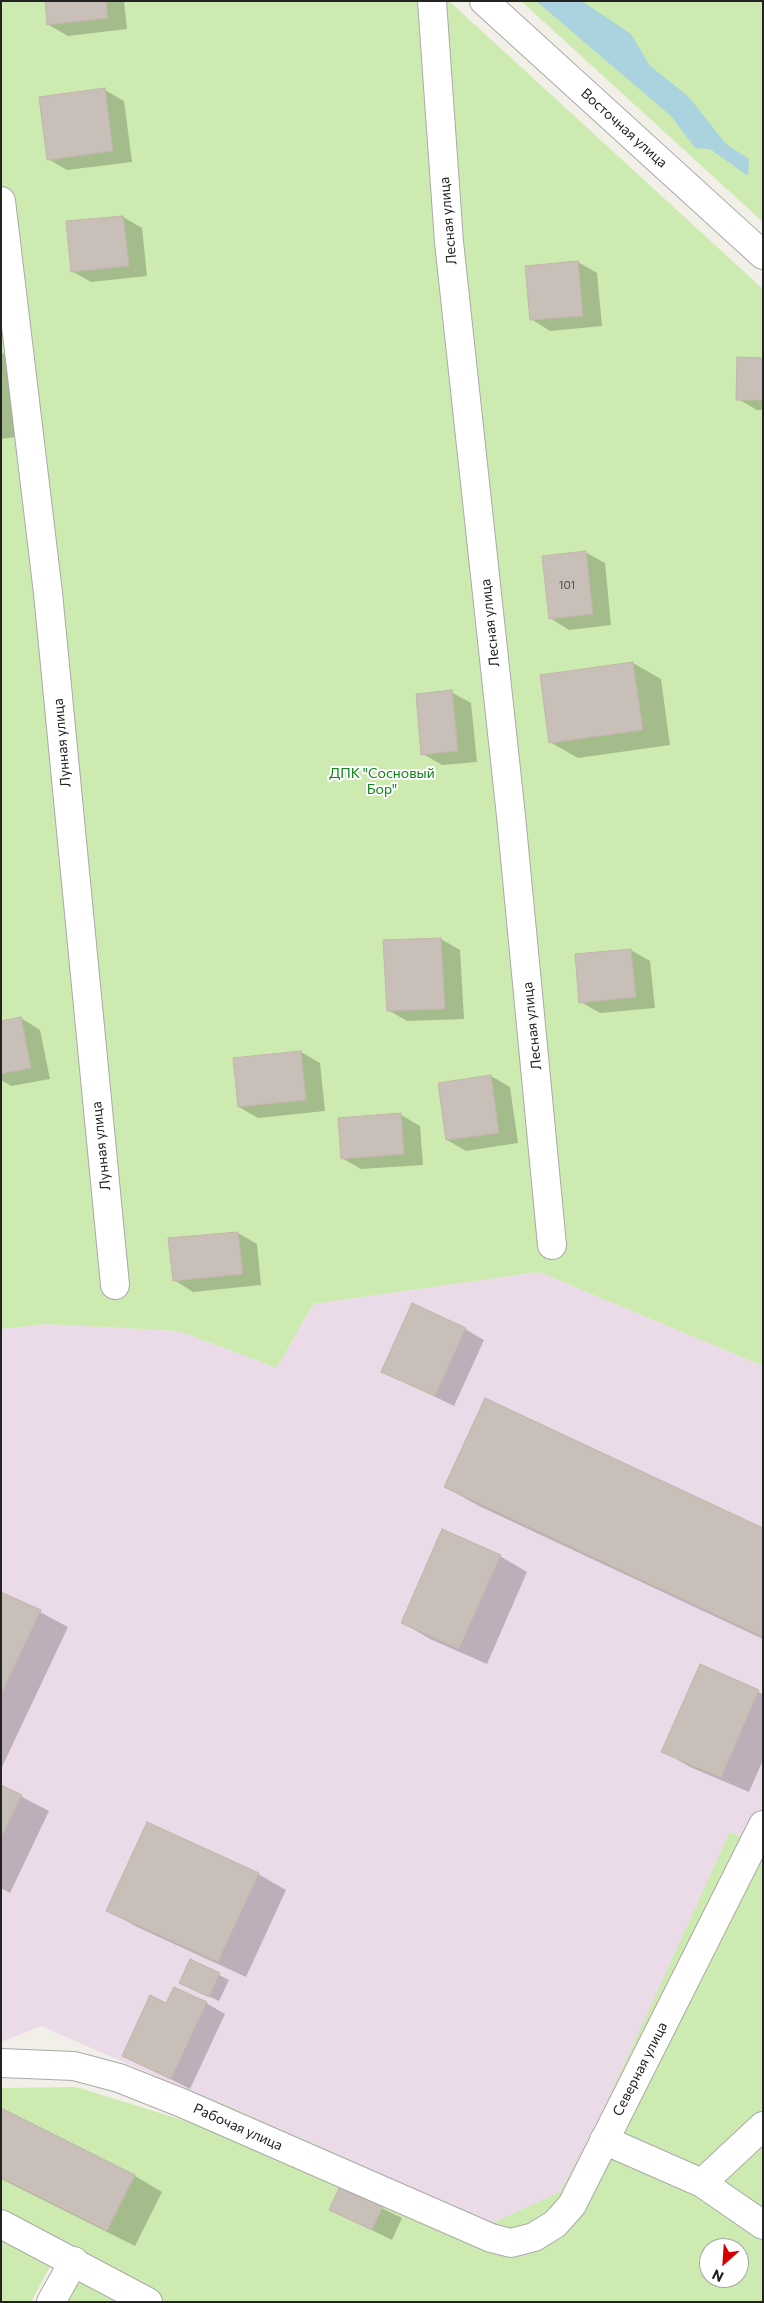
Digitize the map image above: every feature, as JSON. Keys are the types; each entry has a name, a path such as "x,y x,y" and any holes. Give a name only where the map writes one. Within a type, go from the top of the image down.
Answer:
{"street":[{"name":"Лесная улица","path":"432,1 448,242 511,816 552,1245"},
{"name":"Восточная улица","path":"484,1 763,255"},
{"name":"Лунная улица","path":"1,201 48,593 115,1285"},
{"name":"Северная улица","path":"465,2226 491,2238 511,2242 534,2237 555,2224 572,2205 763,1825"},
{"name":"Рабочая улица","path":"1,2063 74,2066 119,2078 182,2103 465,2226"},
{"path":"702,2183 763,2126"},
{"path":"604,2140 702,2183 763,2225"},
{"path":"1,2224 74,2261 148,2302"},
{"path":"51,2302 74,2261"}],"shaded area":[{"path":"539,1272 763,1366 763,1846 731,1832 601,2115 560,2193 492,2223 41,2026 1,2042 1,1329 46,1324 179,1331 277,1368 313,1304"}],"green space":[{"name":"ДПК \"Сосновый Бор\"","path":"1,1 449,1 763,289 763,1366 539,1272 313,1304 277,1368 179,1331 46,1324 1,1329"},
{"path":"521,1 763,1 763,222"},
{"path":"730,1832 763,1846 763,2302 67,2302 92,2258 1,2211 1,2088 76,2087 202,2126 219,2102 492,2223 560,2192 601,2115"},
{"path":"1,2239 51,2265 31,2302 1,2302"}],"water":[{"path":"536,1 582,1 631,34 650,66 688,96 726,144 749,159 748,176 710,149 695,148 671,116"}],"building":[{"path":"45,1 106,1 108,18 47,25"},
{"path":"105,88 113,151 47,160 39,97"},
{"path":"123,216 129,266 71,272 66,221"},
{"path":"578,261 583,316 530,320 525,266"},
{"path":"737,357 763,358 763,400 736,400"},
{"path":"586,551 593,614 549,619 542,556"},
{"path":"633,662 643,730 549,743 540,675"},
{"path":"452,690 458,751 421,755 416,694"},
{"path":"441,938 445,1009 387,1011 383,940"},
{"path":"631,949 636,997 579,1003 575,954"},
{"path":"21,1017 31,1068 1,1074 1,1021"},
{"path":"301,1051 306,1100 238,1107 233,1058"},
{"path":"491,1075 499,1133 446,1140 438,1083"},
{"path":"401,1113 404,1154 341,1159 338,1118"},
{"path":"238,1232 243,1274 173,1281 168,1238"},
{"path":"412,1303 466,1328 435,1396 381,1372"},
{"path":"485,1398 763,1528 763,1637 444,1487"},
{"path":"442,1529 501,1555 459,1649 401,1623"},
{"path":"1,1592 41,1610 1,1695"},
{"path":"700,1664 759,1690 721,1778 661,1752"},
{"path":"1,1785 22,1795 1,1838"},
{"path":"147,1822 259,1873 218,1962 106,1911"},
{"path":"190,1959 220,1973 209,1997 179,1983"},
{"path":"174,1987 207,2002 171,2079 122,2056 150,1995 166,2003"},
{"path":"1,2108 135,2175 107,2231 1,2178"},
{"path":"340,2186 383,2206 372,2230 329,2210"}]}
